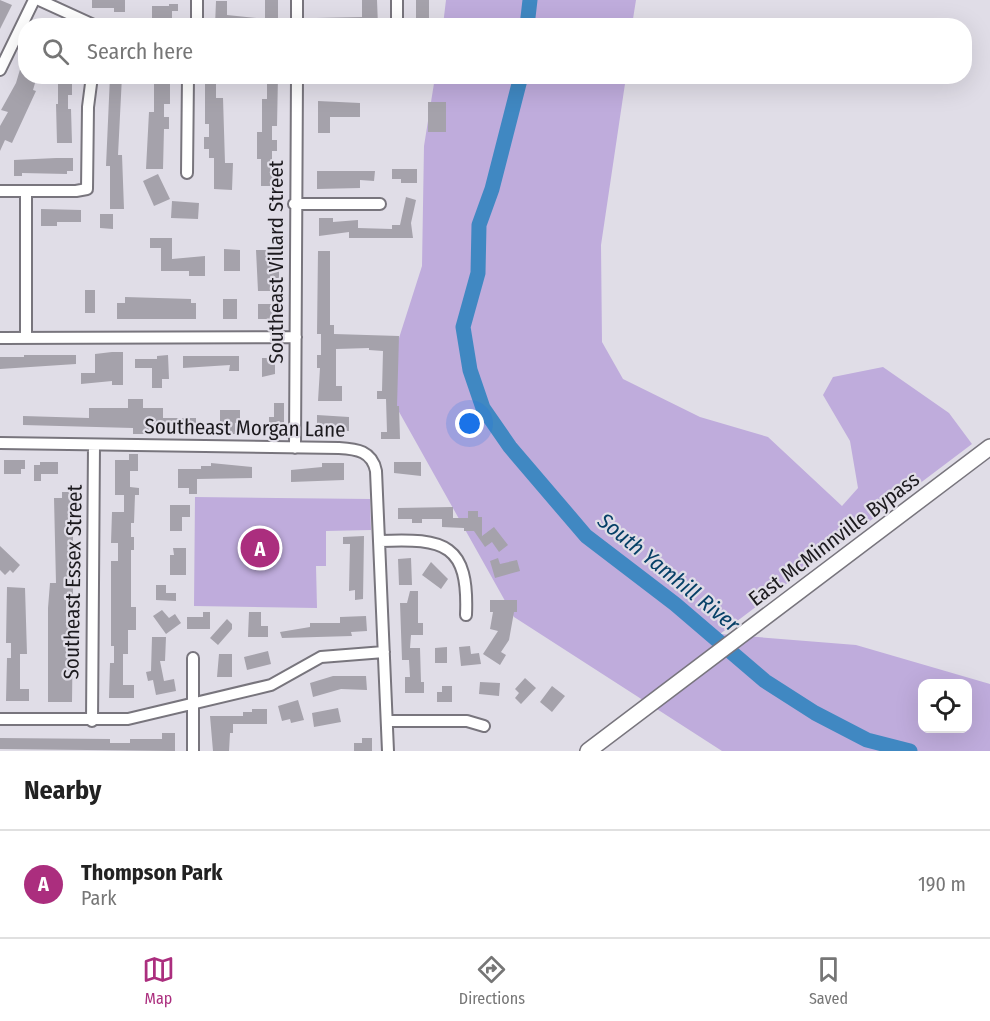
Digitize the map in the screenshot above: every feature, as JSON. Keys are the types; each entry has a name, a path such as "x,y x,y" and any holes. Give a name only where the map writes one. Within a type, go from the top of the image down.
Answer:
{"highway":[{"name":"East McMinnville Bypass","path":"588,751 990,447"}],"street":[{"path":"25,18 34,0"},
{"path":"39,0 78,18"},
{"path":"196,18 197,0"},
{"path":"297,0 297,18"},
{"path":"397,0 397,18"},
{"path":"0,70 18,33"},
{"path":"0,191 87,189 88,107 91,84"},
{"path":"188,84 188,173"},
{"name":"Southeast Villard Street","path":"295,448 294,204 297,84"},
{"path":"26,191 26,338"},
{"path":"294,204 380,204"},
{"path":"0,338 296,337"},
{"name":"Southeast Morgan Lane","path":"0,443 357,450 374,461 380,541 388,751"},
{"name":"Southeast Essex Street","path":"92,721 94,444"},
{"path":"380,541 435,542 451,552 459,562 465,578 466,615"},
{"path":"0,720 129,719 271,685 321,657 384,652"},
{"path":"193,658 193,751"},
{"path":"387,721 467,721 484,726"}],"shaded area":[{"path":"446,0 636,0 633,18 444,18"},
{"path":"434,84 625,84 601,245 602,342 623,379 700,417 768,437 842,506 858,488 850,441 823,395 833,377 883,367 949,413 972,444 720,634 856,645 990,684 990,751 722,751 514,617 384,385 422,266 424,146"},
{"path":"195,497 370,499 371,530 326,531 326,566 316,566 317,608 194,606"}],"building":[{"path":"0,0 12,5 0,29"},
{"path":"92,0 125,0 125,12 114,12 114,8 92,8"},
{"path":"265,0 278,0 278,18 265,18"},
{"path":"362,0 377,0 378,18 316,18 362,17"},
{"path":"416,0 429,0 429,18 416,18"},
{"path":"216,1 227,1 227,15 256,18 215,18"},
{"path":"169,4 178,4 178,11 172,11 172,18 152,18 152,6 169,6"},
{"path":"18,76 18,84 35,84 33,90 36,91 12,143 5,140 0,151 0,126 8,112 1,110"},
{"path":"58,84 72,84 72,95 68,95 68,109 71,109 72,143 57,143 56,104 58,104"},
{"path":"110,84 122,84 118,155 122,155 124,209 110,209 110,166 106,166"},
{"path":"154,84 170,84 170,104 164,104 164,117 169,117 169,129 164,129 163,169 146,169 149,112 154,112"},
{"path":"205,84 216,84 216,98 223,98 225,163 233,163 232,190 214,189 214,158 209,158 209,149 204,149 204,137 209,137 209,124 205,124"},
{"path":"267,84 278,84 277,126 272,126 272,140 277,140 277,151 272,151 272,165 276,165 276,186 261,186 261,159 257,159 257,132 262,132 262,99 267,99"},
{"path":"318,101 360,103 360,117 330,117 330,133 318,133"},
{"path":"428,102 446,102 446,132 428,132"},
{"path":"73,158 73,171 67,171 67,174 22,173 22,176 14,176 14,160"},
{"path":"392,169 417,169 417,183 401,183 401,179 392,179"},
{"path":"317,171 375,171 374,181 360,180 360,188 317,189"},
{"path":"158,174 170,199 154,206 143,181"},
{"path":"406,197 416,200 411,223 413,238 349,238 349,232 319,236 319,218 333,218 333,222 358,220 358,228 392,229 392,225 400,225"},
{"path":"172,201 199,203 198,219 171,218"},
{"path":"41,209 81,210 81,222 57,222 57,226 41,226"},
{"path":"100,214 113,214 113,229 100,228"},
{"path":"150,238 172,238 172,259 205,256 205,276 189,276 189,271 161,271 161,248 150,248"},
{"path":"224,249 240,250 240,271 224,271"},
{"path":"256,250 279,250 279,291 258,291"},
{"path":"318,251 330,251 330,325 334,325 334,334 399,336 397,406 399,406 400,439 381,439 381,432 387,432 386,399 377,399 377,391 382,391 383,351 369,350 369,348 336,349 336,386 342,386 342,401 318,401 320,368 317,368 317,355 321,355 321,334 317,334"},
{"path":"85,290 95,290 95,313 85,313"},
{"path":"125,297 191,299 191,303 196,303 196,319 117,319 117,303 125,303"},
{"path":"223,299 237,299 237,319 223,319"},
{"path":"258,304 278,304 278,319 258,319"},
{"path":"123,352 123,385 112,385 112,381 81,384 81,373 95,373 95,354"},
{"path":"24,355 76,355 76,364 0,369 0,357 24,357"},
{"path":"168,355 169,379 162,379 162,388 152,388 152,368 135,368 135,359 157,359 157,356"},
{"path":"183,356 239,356 239,371 229,371 230,365 183,368"},
{"path":"262,358 275,358 275,374 262,377"},
{"path":"128,399 143,399 143,408 163,408 163,418 196,418 196,429 149,429 149,434 133,434 133,428 23,425 23,416 89,418 89,408 128,408"},
{"path":"274,403 284,403 284,432 269,432 269,417 274,417"},
{"path":"220,410 240,410 240,423 235,423 235,434 220,434"},
{"path":"317,415 349,417 349,431 317,431"},
{"path":"129,454 138,454 138,471 130,471 130,487 139,488 139,495 135,495 134,523 131,523 134,550 131,550 131,607 136,607 136,630 128,630 128,654 123,654 123,685 134,685 134,698 109,698 110,663 114,663 114,646 111,646 111,561 118,561 118,543 111,543 112,512 124,512 124,495 115,495 115,460 129,460"},
{"path":"4,460 25,460 25,469 21,469 21,474 4,474"},
{"path":"40,462 58,462 58,474 41,474 41,481 34,481 34,465 40,465"},
{"path":"394,462 421,462 421,476 394,473"},
{"path":"211,463 252,467 252,478 197,479 197,494 189,494 189,488 178,488 178,469 201,469 201,466 211,466"},
{"path":"322,463 344,463 344,480 291,482 291,470 322,467"},
{"path":"62,492 73,492 73,596 66,596 66,622 73,622 72,702 48,702 48,608 50,583 56,583 54,498 62,498"},
{"path":"170,505 190,505 190,517 182,517 182,531 170,531"},
{"path":"453,507 453,518 468,518 468,511 478,511 478,517 482,517 482,536 494,527 508,545 499,552 492,542 485,547 474,531 442,527 442,519 422,519 422,523 412,523 412,519 398,519 398,508"},
{"path":"364,536 363,599 355,600 355,590 349,591 350,544 343,544 343,537"},
{"path":"0,546 20,565 13,573 10,570 5,575 0,570"},
{"path":"173,548 186,548 186,575 170,575 170,555 174,555"},
{"path":"411,558 412,585 399,585 398,559"},
{"path":"498,558 500,564 517,560 520,571 495,578 490,561"},
{"path":"431,562 448,579 441,589 422,575"},
{"path":"156,585 166,585 166,593 176,593 176,601 156,600"},
{"path":"7,587 25,588 27,654 20,654 20,689 29,689 29,701 6,701 7,658 11,658 11,643 6,643"},
{"path":"410,591 418,591 418,623 423,623 423,635 411,635 410,648 420,648 421,682 424,682 424,693 405,693 405,677 410,677 409,660 402,660 400,603 407,603"},
{"path":"490,600 517,600 517,612 514,612 509,640 501,652 506,655 500,665 483,654 498,631 490,629 493,612 490,612"},
{"path":"162,610 169,618 175,614 181,623 166,634 153,616"},
{"path":"203,612 210,612 210,629 187,629 187,617 203,617"},
{"path":"249,612 261,612 261,626 268,626 268,637 248,637"},
{"path":"366,616 367,631 351,632 352,636 282,638 280,632 310,627 310,623 340,623 340,617"},
{"path":"227,619 232,624 232,629 218,645 210,638"},
{"path":"152,637 166,637 165,661 160,661 164,681 174,679 176,691 156,695 153,680 148,681 146,672 151,671"},
{"path":"470,646 471,654 479,653 481,664 461,666 459,647"},
{"path":"447,647 447,663 435,663 435,648"},
{"path":"268,651 271,664 247,670 244,657"},
{"path":"219,654 232,654 232,677 217,677"},
{"path":"333,676 366,676 367,690 341,689 313,697 310,683"},
{"path":"525,678 536,688 521,704 515,698 519,693 515,689"},
{"path":"480,682 500,683 499,696 479,694"},
{"path":"442,686 452,686 452,702 437,702 437,692 442,692"},
{"path":"552,686 565,696 552,712 540,702"},
{"path":"298,700 304,720 291,723 290,719 282,721 278,706"},
{"path":"338,708 341,722 314,727 312,713"},
{"path":"252,709 267,709 267,724 233,724 229,751 213,751 210,716 243,716 243,712 252,712"},
{"path":"162,733 175,733 175,751 0,749 0,738 110,739 110,743 130,743 130,739 162,739"},
{"path":"362,738 372,738 372,751 354,751 354,743 362,743"}],"waterway":[{"name":"South Yamhill River","path":"528,18 530,0"},
{"name":"South Yamhill River","path":"519,84 492,189 479,225 478,273 463,327 470,370 483,408 510,447 586,536 675,604 765,681 815,713 867,740 910,751"}],"place":[{"name":"Thompson Park","path":"260,548"}]}
